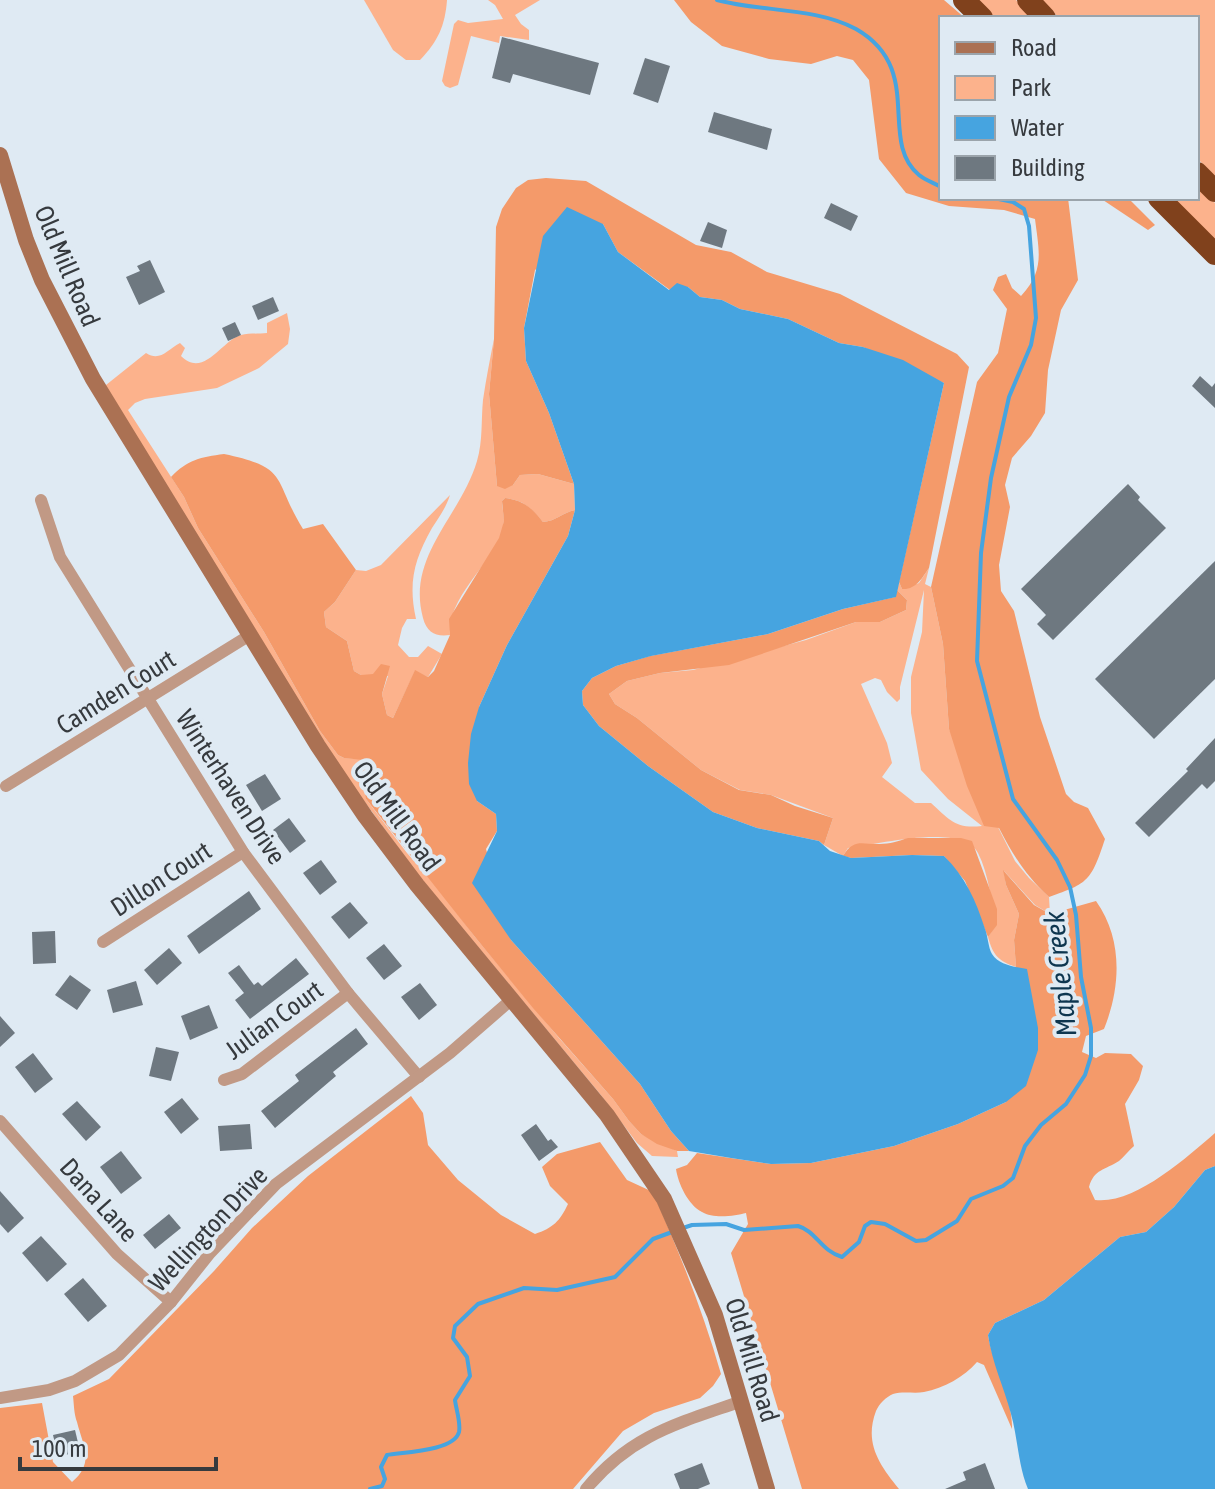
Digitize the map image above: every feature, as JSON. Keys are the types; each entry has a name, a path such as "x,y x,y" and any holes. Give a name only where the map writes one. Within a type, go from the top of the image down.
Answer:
{"highway":[{"path":"964,0 980,16"},
{"path":"1028,0 1043,16"},
{"path":"1199,175 1215,191"},
{"path":"1161,200 1215,254"}],"street":[{"name":"Old Mill Road","path":"0,155 26,240 63,322 129,440 318,746 365,816 435,908 632,1147 664,1199 715,1315 767,1489"},
{"name":"Winterhaven Drive","path":"41,500 60,557 243,852 348,993 419,1077"},
{"name":"Camden Court","path":"6,786 250,635"},
{"name":"Dillon Court","path":"103,942 243,852"},
{"name":"Julian Court","path":"224,1080 242,1074 348,993"},
{"name":"Wellington Drive","path":"0,1398 49,1390 75,1381 119,1355 171,1302 243,1216 276,1184 419,1077 511,1000"},
{"name":"Dana Lane","path":"0,1121 108,1246 171,1302"},
{"path":"586,1489 628,1447 652,1434 739,1402"}],"green space":[{"path":"364,0 447,0 440,33 432,46 420,60 406,60 393,50"},
{"path":"488,0 540,0 515,15 529,30 529,40 500,36 499,43 471,36 458,85 445,86 442,81 454,24 458,20 468,23 503,19"},
{"path":"975,0 1016,0 1031,16 991,16"},
{"path":"1042,0 1215,0 1215,177 1199,160 1199,16 1057,16"},
{"path":"1199,187 1215,203 1215,243 1173,200 1199,200"},
{"path":"287,313 290,329 288,344 259,368 217,388 145,399 128,410 184,497 198,528 264,632 320,731 338,755 363,759 366,799 475,937 629,1121 641,1134 677,1151 678,1157 652,1156 637,1143 419,876 337,764 107,391 106,385 146,353 159,356 180,343 185,348 181,356 189,362 205,361 234,338 267,333 267,323"},
{"path":"494,339 489,394 497,486 513,485 520,475 538,474 574,484 575,510 543,522 527,506 505,498 502,501 504,521 501,535 457,604 451,619 450,635 440,635 430,630 423,618 420,596 422,575 428,556 477,461 483,400"},
{"path":"450,495 417,561 413,583 416,619 407,619 398,645 409,657 418,657 428,646 442,654 428,677 415,671 393,718 387,715 382,694 388,676 361,675 354,671 347,641 326,627 324,612 335,602 356,570 366,571 381,565"},
{"path":"929,568 925,584 931,587 943,644 949,729 1015,861 1049,897 1050,914 1035,905 1004,871 1006,885 1019,914 1014,940 1016,967 997,956 990,943 988,937 996,925 989,888 978,853 969,844 937,837 897,840 848,848 843,856 824,845 833,818 771,795 740,790 701,770 615,704 609,694 627,681 660,673 693,670 806,640 856,622 880,622 906,610 907,600 897,590 899,582 902,589 919,583","holes":["924,590 922,632 911,677 911,713 921,770 948,799 982,826 965,826 954,822 931,803 915,803 882,777 892,763 887,743 861,684 875,678 881,680 887,692 897,702 900,699 900,687"]}],"shaded area":[{"path":"674,0 944,0 963,16 939,16 939,200 1068,200 1078,280 1061,310 1048,370 1045,413 1012,458 1005,485 1010,507 999,565 1001,591 1014,611 1040,717 1066,794 1074,802 1088,808 1105,839 1092,872 1073,888 1049,897 1021,865 999,828 984,826 967,786 949,729 943,644 931,587 977,382 998,353 1007,309 993,290 998,277 1006,274 1012,288 1021,296 1029,287 1038,260 1035,219 1004,210 949,206 906,193 879,159 869,80 853,60 837,56 811,64 769,59 722,46 691,22"},
{"path":"528,180 586,181 696,245 731,252 767,272 840,294 957,354 969,367 929,568 918,583 902,589 899,582 944,383 863,347 839,343 788,319 740,309 722,300 700,297 688,287 670,290 618,252 603,224 535,270 524,328 526,361 549,413 574,484 538,474 520,475 513,485 505,489 497,486 489,394 494,339 496,227 502,209 516,188"},
{"path":"1103,200 1130,200 1155,225 1148,230"},
{"path":"224,454 245,459 270,471 277,478 303,529 323,524 356,570 335,602 324,612 326,627 347,641 354,671 361,675 373,674 381,664 390,666 382,694 387,715 393,718 415,670 428,677 434,671 450,635 449,619 499,538 504,521 502,501 505,498 522,503 543,522 575,510 568,536 507,645 479,707 477,801 496,814 497,831 486,849 511,940 640,1084 671,1131 689,1151 677,1151 657,1144 641,1134 629,1121 475,937 366,799 360,772 363,760 338,755 320,731 264,632 198,528 171,477 195,460"},
{"path":"897,590 907,600 906,610 880,622 856,622 729,665 660,673 627,681 609,694 615,704 701,770 739,790 771,795 833,818 824,845 819,841 757,828 713,812 648,766 599,726 583,705 582,691 592,678 616,666 650,656 768,634 843,609 895,597"},
{"path":"908,838 961,838 972,841 997,909 997,925 988,937 965,881 944,856 843,856 855,844 887,843"},
{"path":"1003,870 1034,905 1050,914 1096,901 1111,931 1116,964 1114,997 1104,1029 1086,1036 1082,1052 1096,1058 1105,1053 1131,1054 1143,1066 1125,1104 1134,1146 1119,1161 1094,1177 1089,1187 1095,1200 1110,1200 1142,1188 1175,1167 1215,1133 1215,1166 1205,1170 1174,1207 1146,1232 1120,1237 1044,1300 995,1323 988,1335 1009,1406 1012,1429 984,1365 977,1362 946,1385 924,1392 893,1394 877,1408 873,1443 885,1471 899,1489 802,1489 731,1253 748,1224 746,1213 718,1216 702,1212 684,1193 676,1169 687,1165 697,1153 771,1164 811,1163 894,1146 958,1124 1006,1102 1016,967 1014,940 1019,914"},
{"path":"411,1096 423,1113 428,1145 458,1180 501,1215 535,1234 555,1223 568,1204 550,1186 542,1167 557,1154 600,1142 627,1180 653,1192 714,1351 721,1374 713,1386 700,1398 654,1413 623,1431 573,1489 0,1489 0,1408 42,1403 53,1462 72,1482 85,1461 73,1396 109,1379 252,1228 308,1176"}],"water":[{"path":"567,207 603,224 618,252 669,290 677,283 700,297 722,300 740,309 788,319 839,343 903,360 944,383 896,597 843,609 768,634 651,656 616,666 592,678 582,691 583,705 599,726 648,766 713,812 757,828 819,841 830,851 851,858 944,856 951,864 974,899 992,954 1003,963 1027,969 1038,1028 1038,1050 1026,1086 1006,1102 958,1124 894,1146 811,1163 771,1164 689,1151 671,1131 640,1084 511,940 472,883 497,831 496,814 477,801 469,784 471,734 479,707 507,645 568,536 575,510 574,484 549,413 526,361 524,328 543,236"},
{"path":"1215,1166 1215,1489 1028,1489 1011,1414 988,1335 995,1323 1044,1300 1120,1237 1146,1232 1174,1207 1205,1170"}],"building":[{"path":"502,37 599,63 590,95 513,74 510,83 492,78"},
{"path":"645,58 670,66 658,103 633,94"},
{"path":"714,112 772,129 767,150 708,132"},
{"path":"831,203 858,216 851,231 824,218"},
{"path":"708,222 727,230 722,248 700,241"},
{"path":"150,260 165,292 139,305 126,277 140,271 137,266"},
{"path":"273,297 279,311 258,320 252,306"},
{"path":"235,322 241,335 228,341 222,328"},
{"path":"1200,376 1212,387 1215,383 1215,408 1192,386"},
{"path":"1128,484 1140,497 1138,500 1166,528 1053,640 1037,624 1046,615 1021,589"},
{"path":"1215,561 1215,679 1154,739 1095,679"},
{"path":"1215,738 1215,781 1207,789 1202,784 1149,837 1135,823 1188,771 1186,769"},
{"path":"265,774 281,799 262,811 246,785"},
{"path":"289,818 306,841 290,853 273,830"},
{"path":"321,860 337,882 320,895 303,873"},
{"path":"249,891 261,909 199,954 187,936"},
{"path":"350,902 368,923 349,939 331,917"},
{"path":"55,931 56,963 33,964 32,932"},
{"path":"384,944 402,966 384,980 366,958"},
{"path":"169,948 182,963 157,985 144,970"},
{"path":"296,958 309,974 250,1019 235,1000 244,993 228,973 239,965 254,985 258,982 262,986"},
{"path":"70,975 91,990 77,1010 55,995"},
{"path":"136,981 143,1005 113,1013 107,990"},
{"path":"420,983 437,1005 419,1020 401,997"},
{"path":"209,1005 218,1028 190,1040 181,1016"},
{"path":"0,1016 15,1033 0,1047"},
{"path":"356,1028 368,1044 333,1072 336,1076 275,1128 261,1111 299,1081 295,1075"},
{"path":"156,1047 179,1052 171,1081 149,1076"},
{"path":"33,1053 53,1079 35,1093 15,1067"},
{"path":"182,1098 199,1119 181,1134 164,1112"},
{"path":"77,1101 101,1127 86,1141 62,1114"},
{"path":"250,1124 252,1149 220,1151 218,1126"},
{"path":"536,1124 548,1141 551,1139 558,1147 539,1161 521,1135"},
{"path":"121,1151 142,1178 121,1194 100,1167"},
{"path":"0,1191 24,1218 8,1233 0,1224"},
{"path":"169,1214 181,1228 155,1249 143,1235"},
{"path":"41,1236 67,1264 47,1282 22,1253"},
{"path":"83,1278 107,1306 88,1322 64,1294"},
{"path":"75,1430 80,1451 58,1457 53,1435"},
{"path":"702,1463 710,1484 698,1489 680,1489 674,1474"},
{"path":"985,1463 995,1489 945,1489 966,1480 963,1472"}],"waterway":[{"name":"Maple Creek","path":"717,0 823,17 856,29 877,45 889,64 896,84 901,143 907,160 919,175 939,186"},
{"name":"Maple Creek","path":"680,1229 692,1225 726,1224 744,1230 798,1226 842,1257 859,1242 865,1226 871,1222 885,1224 916,1241 926,1240 957,1221 971,1199 1003,1186 1013,1178 1025,1146 1041,1125 1066,1104 1085,1075 1091,1056 1091,1028 1070,887 1057,860 1013,799 977,661 981,553 991,478 1009,397 1031,345 1036,318 1029,226 1024,209 1004,200"},
{"name":"Maple Creek","path":"370,1489 382,1486 385,1479 381,1467 387,1455 439,1447 459,1432 455,1400 470,1376 467,1357 453,1338 455,1326 478,1304 524,1288 557,1290 615,1277 653,1239 672,1232"}]}
